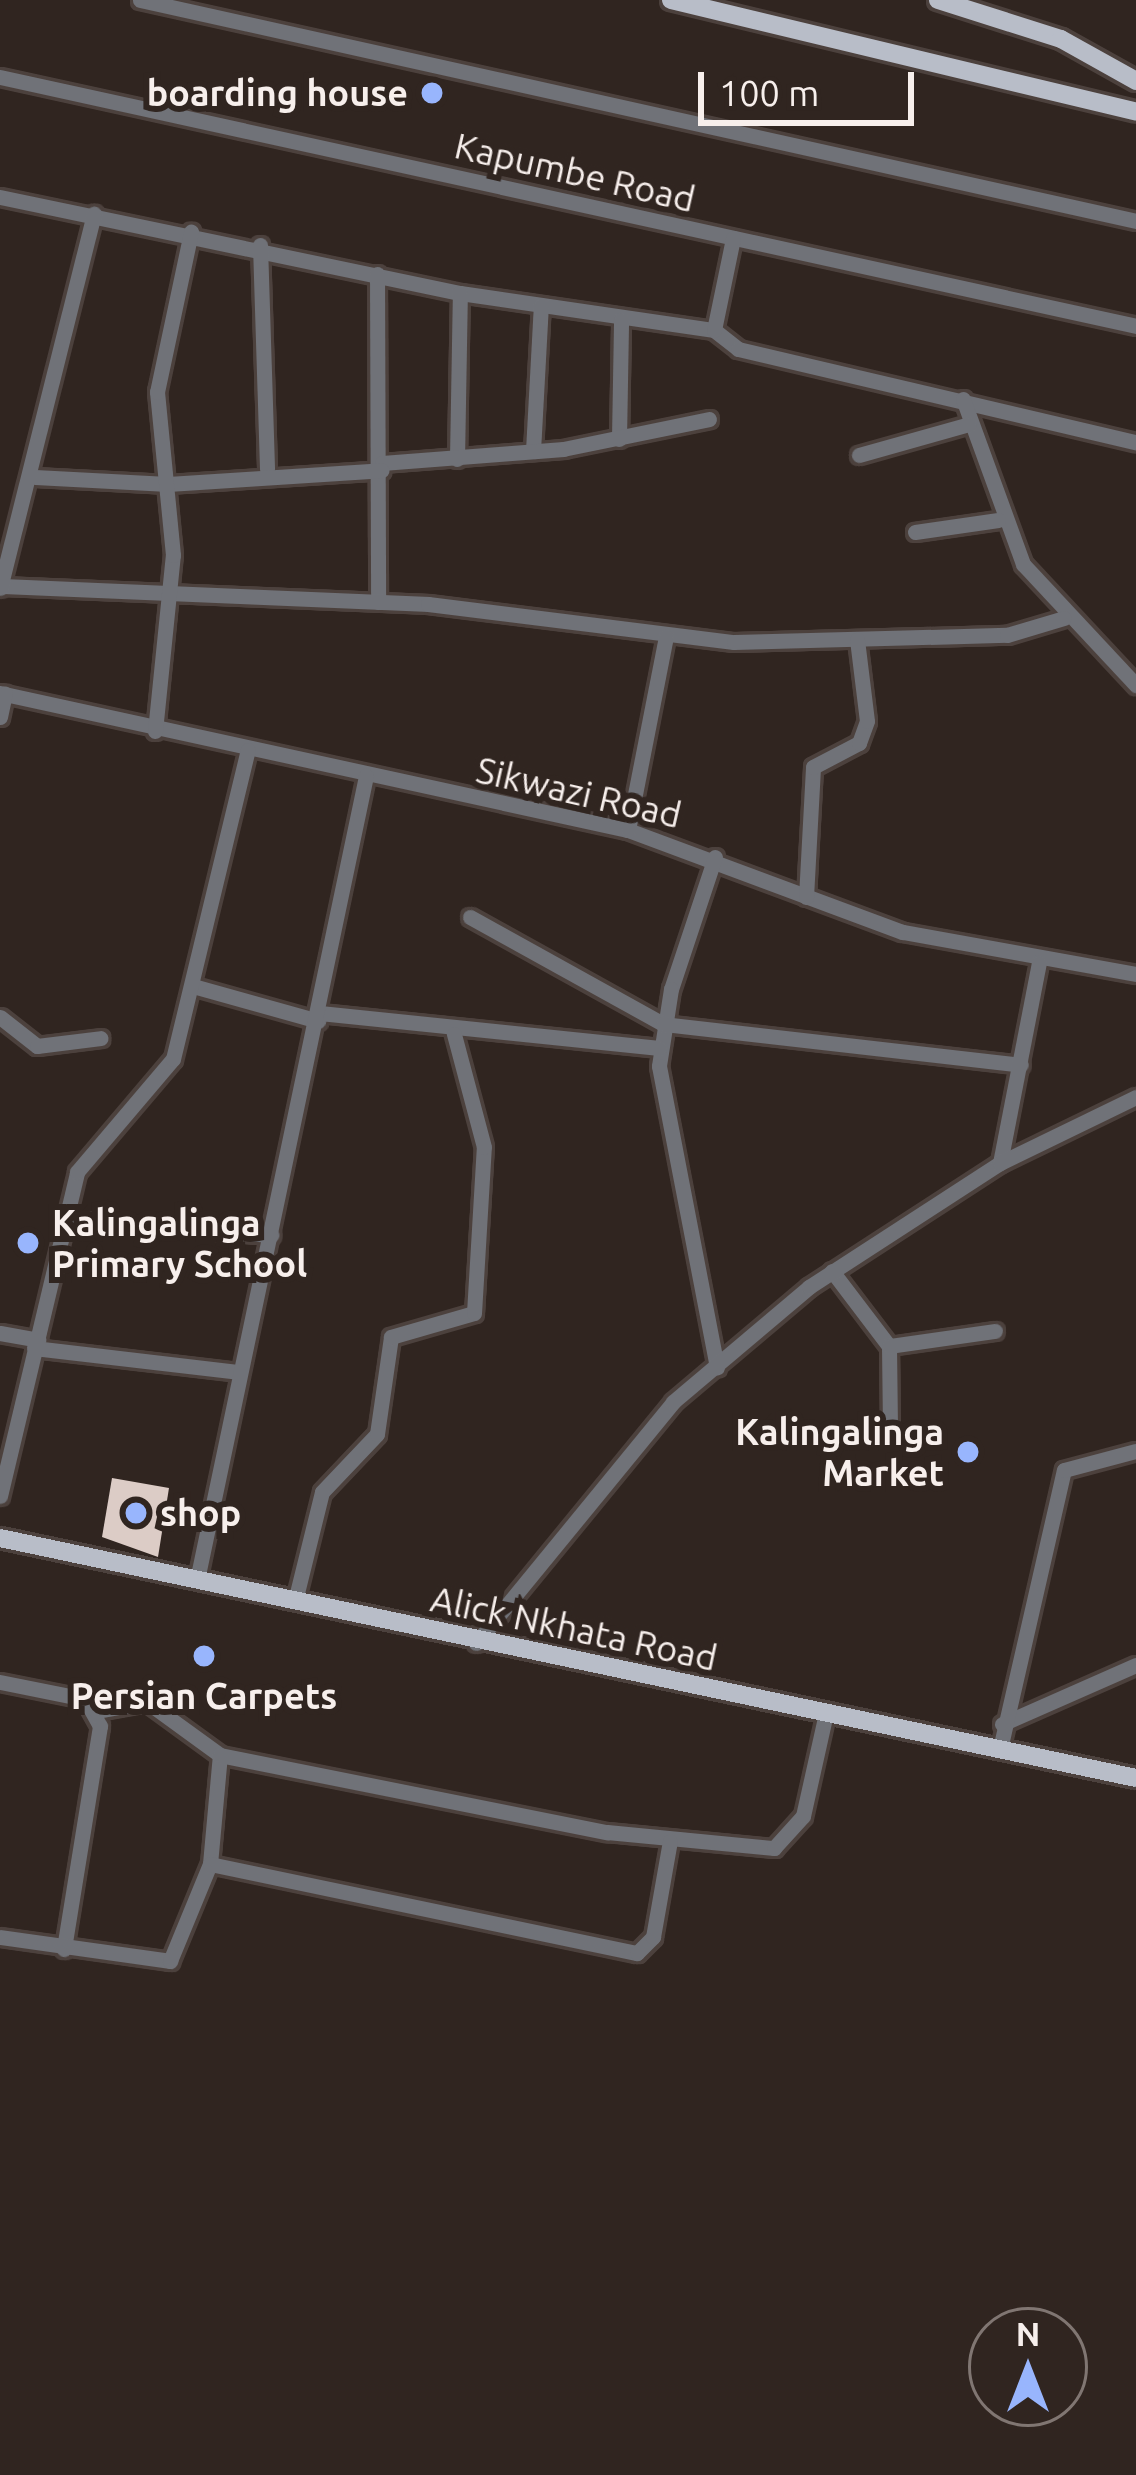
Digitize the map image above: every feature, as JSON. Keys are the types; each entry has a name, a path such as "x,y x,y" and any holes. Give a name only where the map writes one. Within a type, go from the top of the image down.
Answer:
{"main road":[{"path":"671,0 1136,112"},
{"path":"938,0 1060,39 1136,81"},
{"name":"Alick Nkhata Road","path":"0,1538 476,1643 1136,1778"}],"street":[{"path":"140,0 1136,221"},
{"name":"Kapumbe Road","path":"0,77 1136,326"},
{"path":"0,196 260,245 460,293 714,331 738,349 1136,442"},
{"path":"94,214 35,477 0,587 172,598 378,602 667,637 856,640 1007,635 1064,618"},
{"path":"155,730 172,598 168,484 157,392 191,232"},
{"path":"714,331 733,238"},
{"path":"260,245 267,470"},
{"path":"377,274 382,467 378,602"},
{"path":"457,459 460,293"},
{"path":"533,451 541,305"},
{"path":"619,439 621,320"},
{"path":"963,399 998,520 1064,618 1136,685"},
{"path":"35,477 168,484 267,470 382,467 619,439 709,419"},
{"path":"860,455 969,424"},
{"path":"915,532 998,520"},
{"path":"628,830 667,637"},
{"path":"806,897 813,767 860,743 868,722 856,640"},
{"path":"0,718 2,694"},
{"name":"Sikwazi Road","path":"2,694 628,830 715,857 806,897 1039,963 1136,974"},
{"path":"0,1496 5,1449 84,1160 166,1073 193,986 248,750"},
{"path":"197,1580 366,776"},
{"path":"715,857 659,1048 717,1367"},
{"path":"470,917 663,1024 1021,1065"},
{"path":"1000,1163 1039,963"},
{"path":"193,986 319,1017 454,1034 659,1048"},
{"path":"0,1017 37,1046 101,1038"},
{"path":"295,1601 322,1492 377,1434 391,1337 474,1313 484,1148 454,1034"},
{"path":"476,1643 673,1402 832,1270 1000,1163 1136,1097"},
{"path":"66,1220 272,1235"},
{"path":"832,1270 889,1346 890,1424"},
{"path":"889,1346 994,1331"},
{"path":"0,1333 36,1344 238,1372"},
{"path":"1000,1749 1002,1724 1073,1460 1136,1451"},
{"path":"1002,1724 1136,1665"},
{"path":"0,1682 96,1711 147,1702 220,1754 670,1840 774,1848 786,1838 815,1783 826,1713"},
{"path":"64,1949 96,1711"},
{"path":"0,1936 170,1961 211,1864 220,1754"},
{"path":"211,1864 627,1954 652,1937 670,1840"}],"building":[{"name":"shop","path":"112,1478 169,1488 158,1557 102,1537"}],"place":[{"name":"boarding house","path":"432,93"},
{"name":"Kalingalinga Primary School","path":"28,1243"},
{"name":"Kalingalinga Market","path":"968,1452"},
{"name":"shop","path":"136,1513"},
{"name":"Persian Carpets","path":"204,1656"}]}
